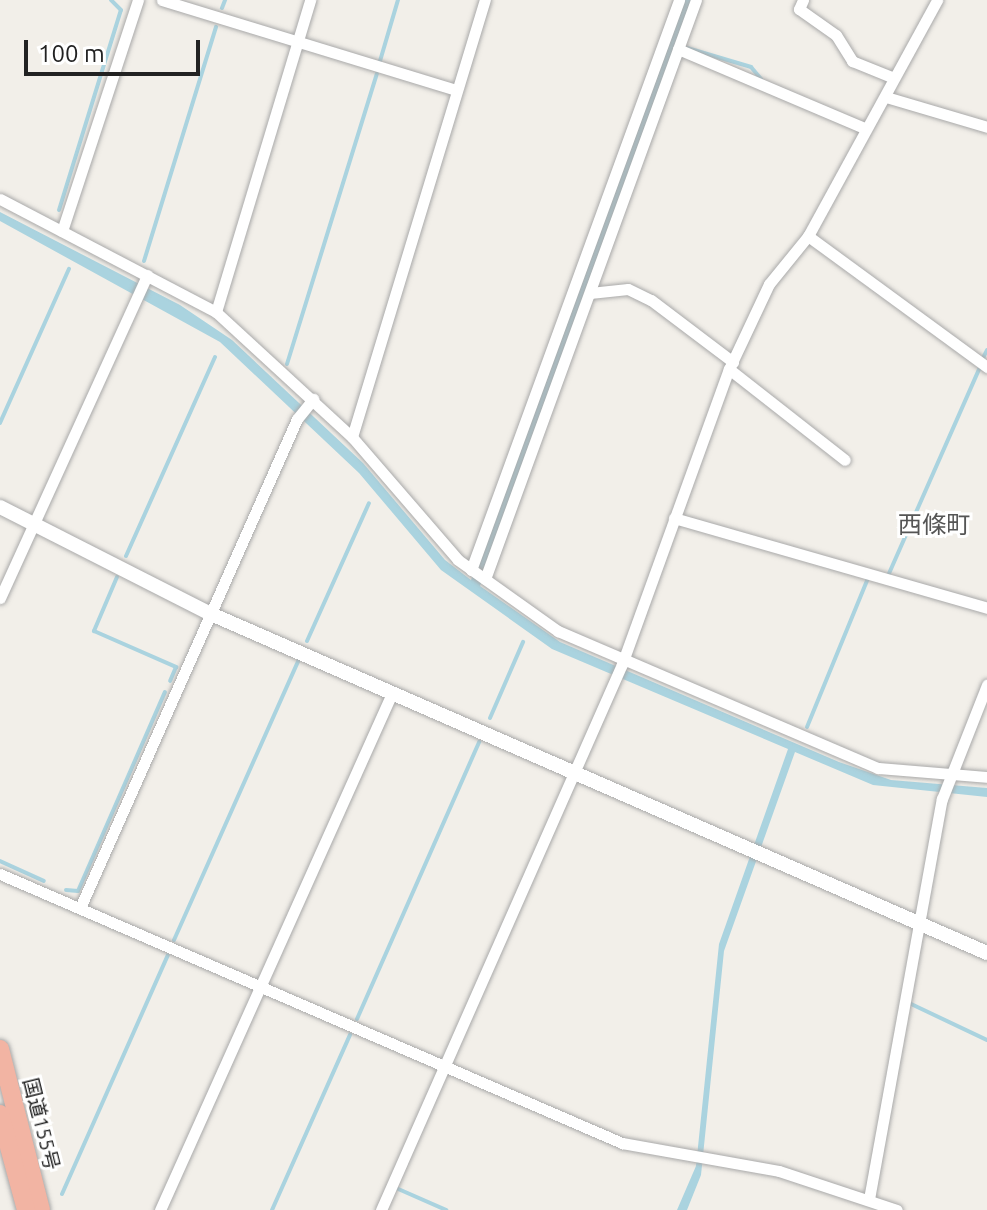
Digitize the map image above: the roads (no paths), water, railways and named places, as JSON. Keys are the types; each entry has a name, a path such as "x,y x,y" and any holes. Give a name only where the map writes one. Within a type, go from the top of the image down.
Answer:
{"highway":[{"name":"国道155号","path":"0,1049 41,1210"},
{"name":"国道155号","path":"0,1114 26,1210"}],"street":[{"path":"62,231 138,0"},
{"path":"162,0 457,90"},
{"path":"216,312 310,0"},
{"path":"352,437 485,0"},
{"path":"478,575 679,0"},
{"path":"478,575 590,293 696,0"},
{"path":"803,0 799,9 836,35 852,61 894,78"},
{"path":"381,1210 623,661 731,365 769,284 808,236 864,128 886,97 937,0"},
{"path":"678,49 864,128"},
{"path":"886,97 987,127"},
{"path":"0,199 216,312 309,403 352,437 478,575 558,631 878,768 950,780 987,777"},
{"path":"808,236 987,367"},
{"path":"0,598 146,276"},
{"path":"590,293 628,289 651,300 845,460"},
{"path":"80,908 297,419 309,403"},
{"path":"0,507 211,614 987,953"},
{"path":"674,518 987,608"},
{"path":"869,1199 942,799 987,685"},
{"path":"160,1210 392,693"},
{"path":"0,874 622,1143 707,1155 869,1199 897,1210"}],"water":[{"path":"683,0 693,0 480,586 560,642 839,762 891,780 987,788 987,797 873,785 795,752 724,951 701,1175 687,1210 677,1210 696,1166 719,944 788,749 552,649 441,570 359,473 220,342 0,221 0,212 180,305 232,340 363,463 445,560 471,580"}],"waterway":[{"path":"59,210 121,10 111,0"},
{"path":"222,8 225,0"},
{"path":"380,61 398,0"},
{"path":"144,261 216,27"},
{"path":"687,48 751,67 761,79"},
{"path":"287,364 377,74"},
{"path":"0,423 69,269"},
{"path":"982,360 987,350"},
{"path":"126,556 215,357"},
{"path":"887,578 979,369"},
{"path":"307,641 369,503"},
{"path":"117,577 94,631 176,667 170,681"},
{"path":"807,727 868,578"},
{"path":"490,718 523,642"},
{"path":"174,940 298,661"},
{"path":"66,890 78,891 165,692"},
{"path":"357,1019 479,742"},
{"path":"0,861 44,881"},
{"path":"62,1194 168,955"},
{"path":"909,1003 987,1040"},
{"path":"272,1210 350,1035"},
{"path":"396,1188 446,1210"}],"district":[{"name":"西條町","path":"934,525"}]}
